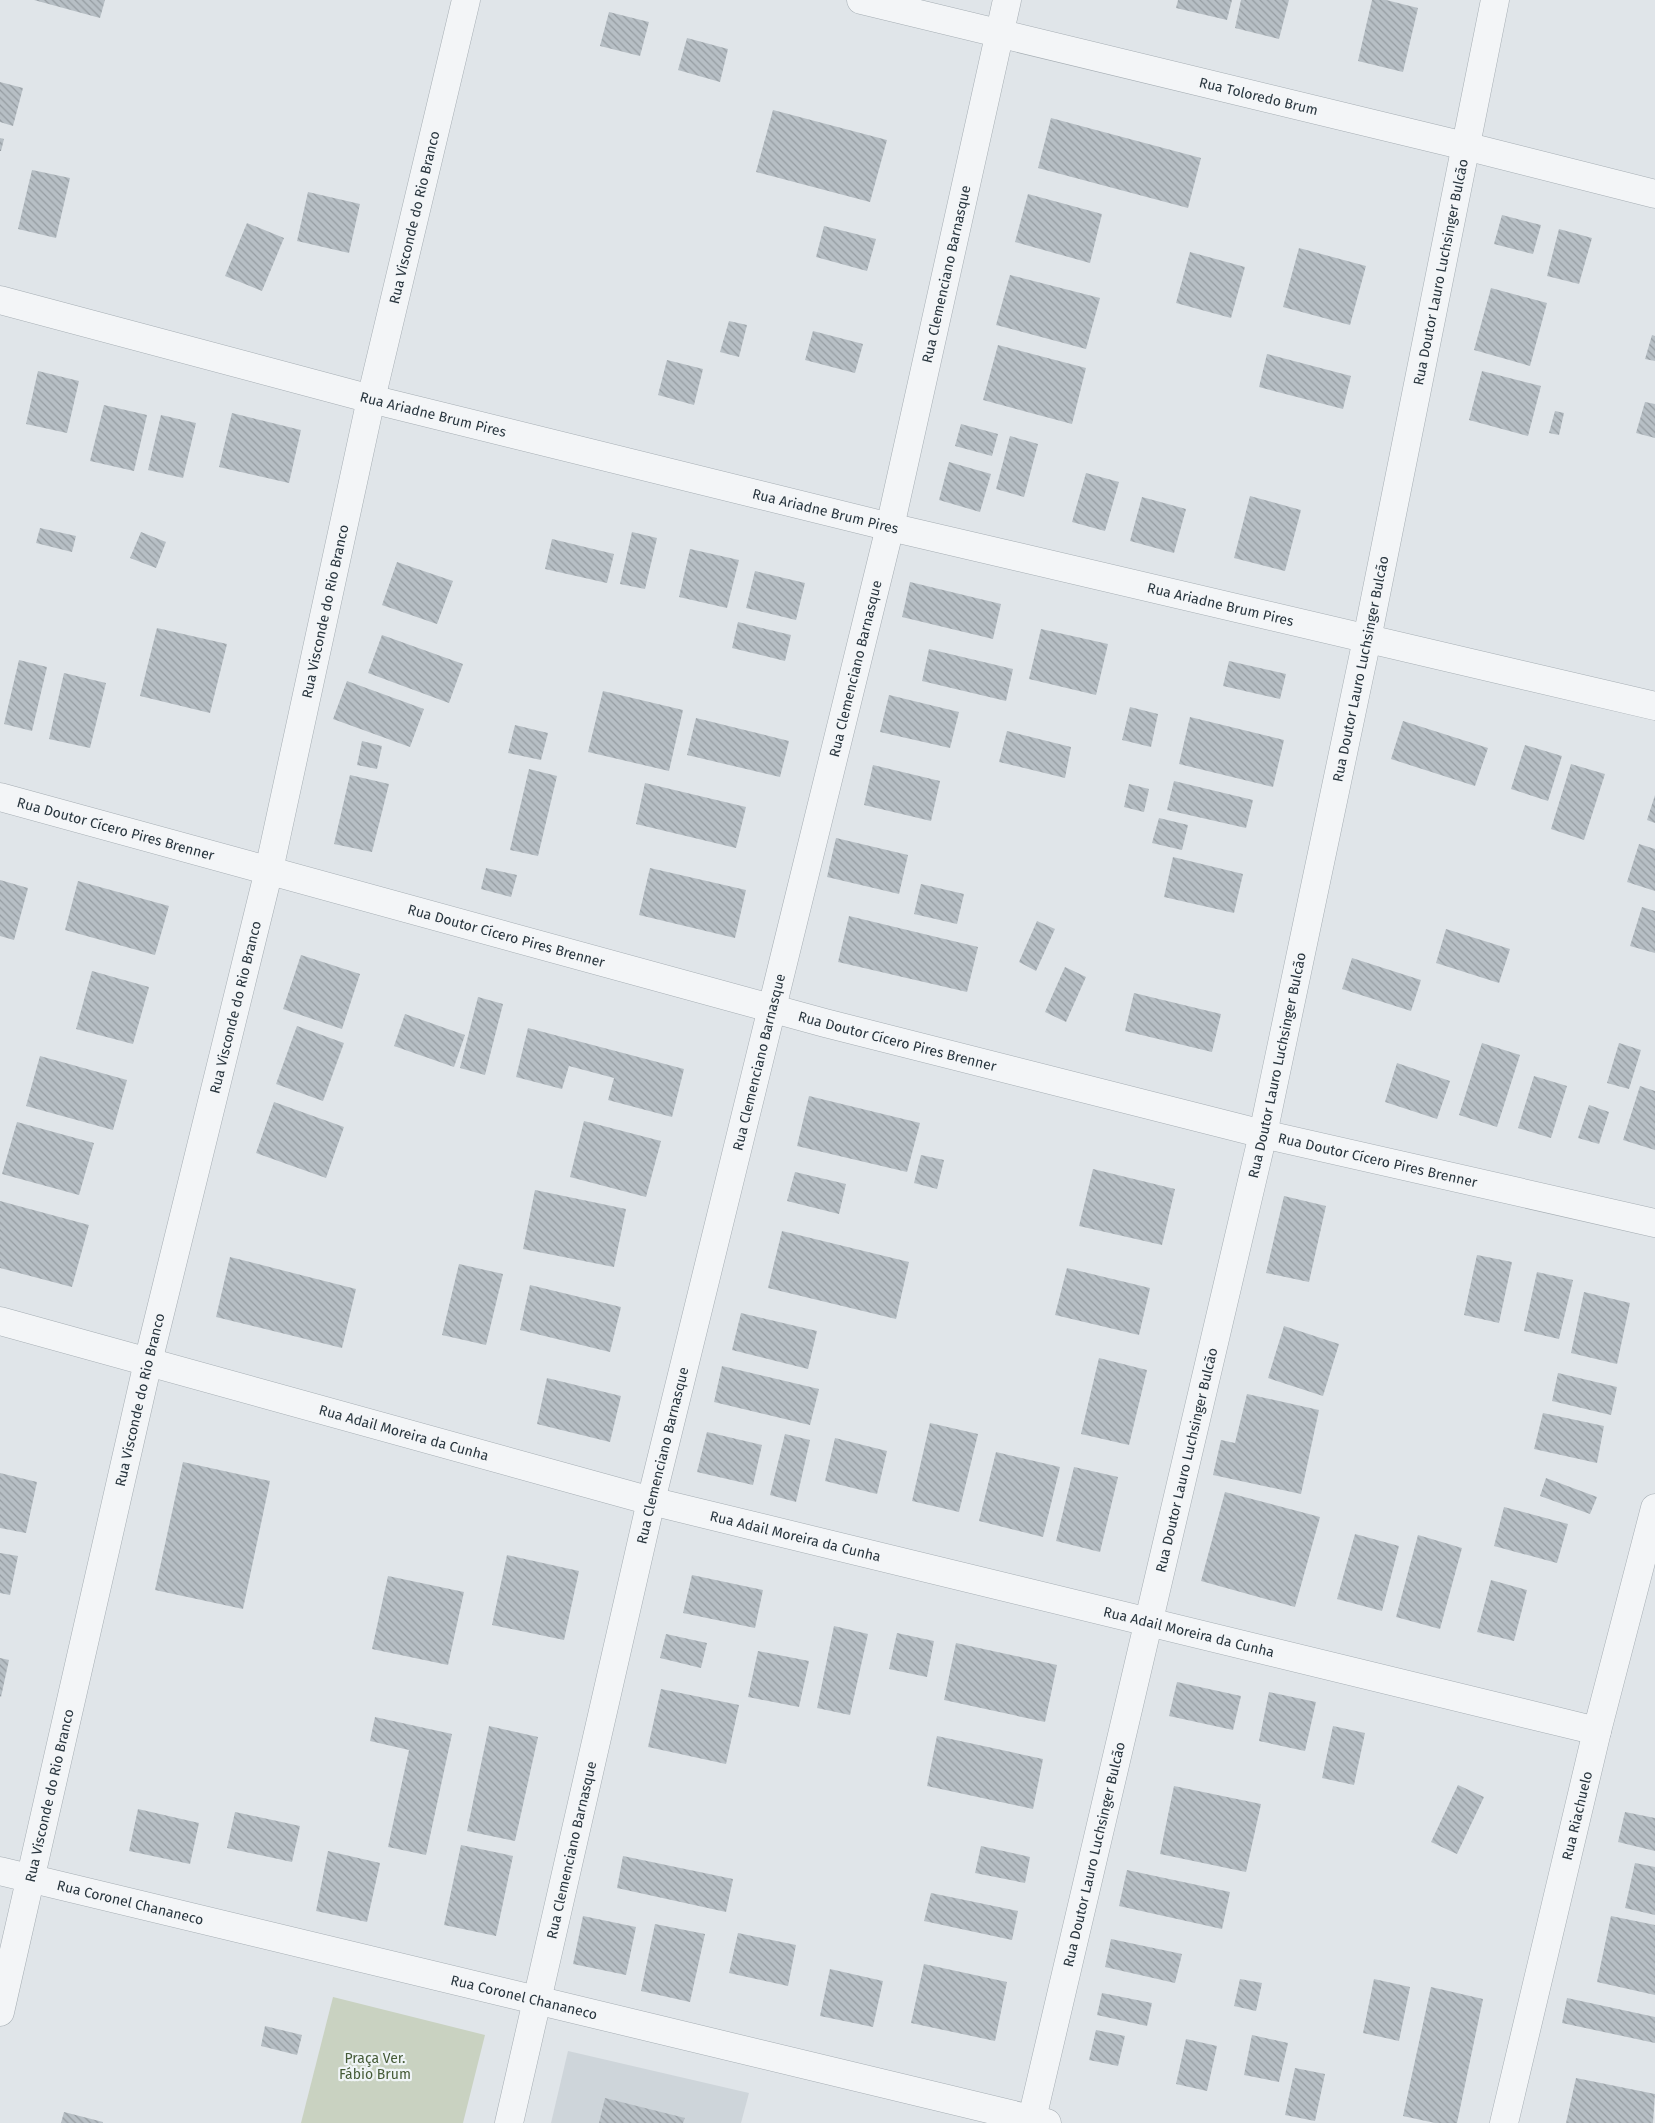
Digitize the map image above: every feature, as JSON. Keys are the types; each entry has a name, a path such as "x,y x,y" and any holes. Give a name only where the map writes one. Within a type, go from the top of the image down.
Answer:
{"street":[{"name":"Rua Visconde do Rio Branco","path":"0,2012 148,1362 269,870 371,399 466,0"},
{"name":"Rua Toloredo Brum","path":"861,0 1000,32 1655,194"},
{"name":"Rua Clemenciano Barnasque","path":"509,2123 651,1501 890,527 1007,0"},
{"name":"Rua Doutor Lauro Luchsinger Bulcão","path":"1036,2122 1149,1623 1263,1134 1367,639 1495,0"},
{"name":"Rua Ariadne Brum Pires","path":"0,300 371,399 890,527 1655,706"},
{"name":"Rua Doutor Cícero Pires Brenner","path":"0,797 773,1009 1263,1134 1655,1223"},
{"name":"Rua Adail Moreira da Cunha","path":"0,1321 651,1501 1597,1731"},
{"name":"Rua Riachuelo","path":"1504,2123 1597,1731 1655,1508"},
{"name":"Rua Coronel Chananeco","path":"0,1871 1036,2122"}],"shaded area":[{"path":"568,2051 749,2093 741,2123 551,2123"}],"green space":[{"name":"Praça Ver. Fábio Brum","path":"333,1997 485,2035 463,2123 301,2123"}],"building":[{"path":"34,0 105,0 100,18"},
{"path":"1178,0 1232,0 1227,20 1176,8"},
{"path":"1241,0 1289,0 1279,39 1235,28"},
{"path":"1372,0 1386,0 1418,8 1403,72 1358,61"},
{"path":"609,12 649,22 640,56 600,46"},
{"path":"687,38 728,49 720,82 678,70"},
{"path":"0,82 23,88 13,126 0,122"},
{"path":"773,110 887,140 870,202 756,172"},
{"path":"1051,118 1201,158 1188,208 1038,168"},
{"path":"0,138 4,139 1,151 0,151"},
{"path":"32,170 70,178 56,238 18,229"},
{"path":"308,192 360,204 349,253 297,241"},
{"path":"1028,194 1102,214 1090,263 1015,242"},
{"path":"1502,215 1541,225 1533,254 1494,244"},
{"path":"247,223 284,238 262,291 225,276"},
{"path":"824,226 876,239 867,271 816,257"},
{"path":"1559,229 1592,238 1579,284 1547,276"},
{"path":"1299,248 1366,266 1350,325 1283,307"},
{"path":"1190,252 1245,267 1231,318 1176,303"},
{"path":"1010,275 1100,298 1086,349 996,325"},
{"path":"1491,288 1547,303 1530,366 1474,350"},
{"path":"729,321 747,325 739,357 720,352"},
{"path":"813,331 863,344 855,373 805,360"},
{"path":"1652,335 1655,336 1655,361 1645,359"},
{"path":"998,345 1086,368 1072,424 983,400"},
{"path":"1267,354 1351,376 1343,409 1259,387"},
{"path":"667,360 703,369 694,405 658,395"},
{"path":"38,371 79,381 67,433 26,424"},
{"path":"1482,371 1541,386 1528,436 1469,420"},
{"path":"1645,402 1655,404 1655,438 1636,433"},
{"path":"104,405 147,415 134,471 90,461"},
{"path":"1555,411 1564,413 1559,435 1549,433"},
{"path":"232,413 301,430 289,483 219,467"},
{"path":"161,415 196,423 183,478 148,470"},
{"path":"961,424 998,434 992,456 955,446"},
{"path":"1010,436 1038,444 1024,497 996,489"},
{"path":"949,462 991,474 980,512 939,500"},
{"path":"1086,473 1119,482 1105,531 1072,522"},
{"path":"1250,496 1301,510 1285,571 1234,558"},
{"path":"1142,497 1186,509 1174,553 1130,541"},
{"path":"40,528 76,536 72,552 36,543"},
{"path":"141,532 166,542 156,568 130,558"},
{"path":"632,532 657,538 645,589 620,584"},
{"path":"552,539 614,554 607,583 545,569"},
{"path":"690,549 739,560 727,608 679,597"},
{"path":"397,562 453,581 437,624 382,605"},
{"path":"755,571 805,583 796,620 746,608"},
{"path":"910,582 1001,604 993,639 902,617"},
{"path":"738,622 791,635 785,661 732,648"},
{"path":"157,628 227,644 210,713 140,696"},
{"path":"1041,629 1108,644 1096,695 1029,679"},
{"path":"382,635 463,664 449,703 368,673"},
{"path":"929,649 1013,669 1006,701 922,681"},
{"path":"19,660 47,667 32,731 4,724"},
{"path":"1229,661 1286,674 1280,699 1223,686"},
{"path":"64,673 106,683 90,748 49,739"},
{"path":"347,681 424,709 410,747 333,719"},
{"path":"603,691 683,710 669,771 588,752"},
{"path":"889,695 959,712 950,748 880,732"},
{"path":"1130,707 1158,714 1151,747 1122,740"},
{"path":"1190,717 1284,740 1273,787 1179,764"},
{"path":"696,718 789,741 780,777 687,755"},
{"path":"1403,721 1488,748 1475,786 1391,759"},
{"path":"515,725 548,733 541,760 508,753"},
{"path":"1007,731 1071,747 1065,778 999,762"},
{"path":"362,741 382,746 377,769 357,765"},
{"path":"1525,745 1562,756 1548,801 1511,789"},
{"path":"1571,764 1605,774 1584,840 1551,829"},
{"path":"873,765 940,781 931,821 864,805"},
{"path":"529,769 557,776 538,856 510,850"},
{"path":"350,775 389,784 372,852 334,844"},
{"path":"1174,781 1253,800 1246,828 1167,810"},
{"path":"645,783 746,807 736,848 636,824"},
{"path":"1129,784 1149,789 1144,812 1124,807"},
{"path":"1655,795 1655,823 1647,820"},
{"path":"1159,818 1188,825 1182,850 1152,843"},
{"path":"836,838 908,855 899,894 827,877"},
{"path":"1639,844 1655,849 1655,891 1627,882"},
{"path":"1173,857 1243,874 1234,913 1164,897"},
{"path":"486,868 517,875 511,897 481,889"},
{"path":"650,868 746,890 735,938 639,915"},
{"path":"0,880 28,888 14,940 0,936"},
{"path":"78,881 169,906 155,955 65,930"},
{"path":"921,884 964,894 957,924 914,914"},
{"path":"1642,907 1655,911 1655,953 1630,946"},
{"path":"849,916 978,947 967,992 838,962"},
{"path":"1037,921 1055,929 1036,971 1019,962"},
{"path":"1446,929 1510,949 1499,983 1436,963"},
{"path":"301,955 360,974 342,1029 283,1009"},
{"path":"1352,958 1421,980 1411,1011 1342,989"},
{"path":"1065,967 1086,977 1066,1022 1045,1012"},
{"path":"92,971 149,987 133,1044 76,1029"},
{"path":"1134,993 1221,1014 1212,1052 1125,1031"},
{"path":"478,997 503,1004 485,1075 460,1068"},
{"path":"405,1014 465,1035 454,1067 394,1046"},
{"path":"297,1026 344,1043 323,1101 276,1084"},
{"path":"528,1028 684,1069 672,1117 608,1100 614,1078 569,1066 562,1089 516,1077"},
{"path":"1482,1043 1520,1055 1497,1127 1459,1115"},
{"path":"1619,1043 1641,1050 1629,1089 1607,1083"},
{"path":"40,1056 127,1080 113,1130 26,1106"},
{"path":"1397,1063 1450,1081 1437,1119 1385,1102"},
{"path":"1534,1076 1567,1086 1551,1138 1518,1128"},
{"path":"1640,1086 1655,1091 1655,1150 1623,1140"},
{"path":"809,1096 920,1123 907,1172 797,1146"},
{"path":"274,1102 344,1127 326,1178 256,1153"},
{"path":"1589,1105 1609,1112 1599,1144 1578,1138"},
{"path":"584,1121 661,1141 646,1197 570,1177"},
{"path":"17,1122 94,1143 79,1195 2,1174"},
{"path":"921,1155 944,1160 937,1189 914,1183"},
{"path":"1093,1169 1175,1189 1162,1245 1079,1226"},
{"path":"795,1172 846,1184 839,1214 787,1201"},
{"path":"535,1190 626,1209 614,1267 523,1249"},
{"path":"1284,1196 1326,1206 1309,1282 1266,1273"},
{"path":"0,1201 89,1225 72,1287 0,1268"},
{"path":"782,1231 909,1262 896,1319 768,1288"},
{"path":"1477,1255 1512,1262 1499,1323 1464,1315"},
{"path":"230,1257 356,1289 342,1348 216,1317"},
{"path":"459,1264 503,1274 486,1345 442,1335"},
{"path":"1067,1268 1150,1288 1139,1335 1055,1315"},
{"path":"1537,1272 1573,1280 1559,1339 1524,1331"},
{"path":"530,1285 621,1307 610,1352 520,1330"},
{"path":"1584,1292 1630,1303 1617,1364 1571,1353"},
{"path":"741,1313 817,1331 808,1369 732,1350"},
{"path":"1284,1326 1339,1344 1323,1396 1268,1378"},
{"path":"1099,1358 1147,1370 1129,1445 1081,1434"},
{"path":"722,1366 819,1389 810,1425 714,1402"},
{"path":"1558,1373 1617,1387 1611,1415 1552,1401"},
{"path":"547,1378 621,1396 610,1442 537,1424"},
{"path":"1247,1394 1319,1410 1301,1494 1213,1475 1221,1440 1235,1443"},
{"path":"1543,1413 1604,1426 1597,1463 1534,1449"},
{"path":"930,1423 978,1434 959,1512 912,1501"},
{"path":"707,1432 762,1445 753,1485 697,1472"},
{"path":"785,1434 810,1440 796,1502 770,1495"},
{"path":"835,1438 887,1451 877,1494 825,1481"},
{"path":"996,1452 1060,1467 1043,1537 979,1521"},
{"path":"183,1462 270,1481 243,1609 155,1590"},
{"path":"1074,1467 1118,1477 1100,1552 1056,1541"},
{"path":"0,1473 37,1482 26,1533 0,1528"},
{"path":"1546,1478 1597,1497 1590,1514 1540,1496"},
{"path":"1225,1492 1320,1517 1295,1607 1201,1581"},
{"path":"1504,1507 1568,1524 1557,1563 1494,1546"},
{"path":"1355,1534 1399,1546 1382,1611 1337,1599"},
{"path":"1418,1535 1462,1548 1440,1629 1396,1617"},
{"path":"0,1553 18,1556 10,1595 0,1593"},
{"path":"507,1555 579,1571 564,1640 492,1625"},
{"path":"692,1575 763,1590 755,1628 683,1613"},
{"path":"388,1576 464,1592 448,1665 372,1649"},
{"path":"1491,1580 1527,1590 1514,1641 1477,1632"},
{"path":"834,1626 868,1634 850,1715 817,1708"},
{"path":"897,1633 934,1641 927,1677 889,1669"},
{"path":"666,1634 707,1643 701,1668 660,1658"},
{"path":"956,1643 1057,1665 1045,1722 944,1700"},
{"path":"758,1651 809,1661 799,1707 748,1697"},
{"path":"0,1658 9,1660 1,1697 0,1696"},
{"path":"1177,1682 1241,1696 1233,1730 1169,1716"},
{"path":"661,1689 739,1705 726,1764 648,1747"},
{"path":"1269,1692 1316,1702 1305,1751 1259,1741"},
{"path":"375,1717 452,1734 426,1855 388,1847 409,1750 370,1741"},
{"path":"489,1726 538,1737 515,1841 467,1831"},
{"path":"1333,1726 1365,1733 1354,1785 1322,1778"},
{"path":"937,1736 1043,1759 1033,1809 927,1786"},
{"path":"1458,1785 1484,1797 1457,1854 1431,1842"},
{"path":"1174,1786 1261,1804 1246,1872 1160,1854"},
{"path":"138,1809 199,1823 190,1864 129,1851"},
{"path":"235,1812 300,1826 292,1862 227,1848"},
{"path":"1625,1812 1655,1818 1655,1851 1618,1842"},
{"path":"461,1845 513,1856 496,1936 444,1925"},
{"path":"981,1846 1030,1857 1025,1883 975,1873"},
{"path":"328,1851 380,1863 367,1922 316,1911"},
{"path":"623,1856 733,1879 726,1912 617,1888"},
{"path":"1635,1863 1655,1867 1655,1915 1625,1908"},
{"path":"1127,1870 1230,1892 1222,1929 1119,1906"},
{"path":"931,1893 1018,1911 1012,1940 924,1921"},
{"path":"583,1916 636,1927 626,1975 573,1964"},
{"path":"1611,1916 1655,1925 1655,1995 1597,1982"},
{"path":"655,1924 705,1934 690,2002 641,1991"},
{"path":"738,1933 796,1945 788,1986 729,1973"},
{"path":"1111,1939 1182,1954 1175,1983 1105,1967"},
{"path":"924,1964 1007,1982 995,2041 911,2023"},
{"path":"830,1969 883,1981 873,2027 820,2016"},
{"path":"1240,1979 1262,1983 1256,2011 1234,2006"},
{"path":"1374,1979 1410,1987 1399,2041 1363,2033"},
{"path":"1431,1987 1483,1999 1457,2123 1435,2123 1403,2116"},
{"path":"1102,1993 1152,2003 1147,2026 1097,2015"},
{"path":"1567,1998 1655,2017 1655,2043 1562,2023"},
{"path":"265,2026 302,2035 297,2055 261,2046"},
{"path":"1096,2030 1125,2036 1118,2066 1089,2060"},
{"path":"1252,2035 1288,2043 1279,2082 1244,2075"},
{"path":"1186,2039 1217,2046 1207,2091 1176,2084"},
{"path":"1295,2068 1325,2074 1315,2121 1285,2115"},
{"path":"1576,2078 1655,2094 1653,2123 1566,2123"},
{"path":"605,2098 685,2118 683,2123 599,2123"},
{"path":"64,2112 103,2122 103,2123 61,2123"}]}
